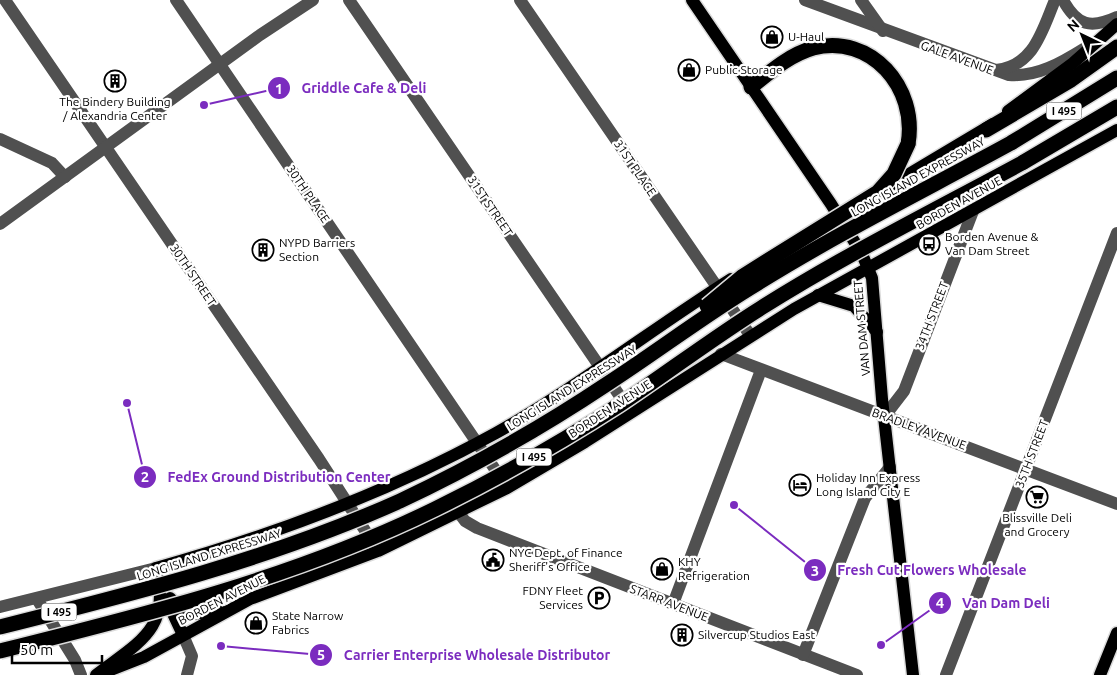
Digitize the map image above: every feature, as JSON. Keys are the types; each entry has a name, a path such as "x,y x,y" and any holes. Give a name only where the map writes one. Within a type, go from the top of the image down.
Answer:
{"highway":[{"path":"647,358 743,276 878,192 894,174 908,144 909,114 900,88 878,61 855,49 831,45 803,51 789,58 751,87"},
{"path":"986,130 1071,80 1117,47"},
{"name":"LONG ISLAND EXPRESSWAY","path":"0,627 215,571 282,549 370,514 427,487 514,442 647,358 764,279 1011,143 1117,78"},
{"name":"I 495","path":"0,651 143,616 250,584 352,546 433,510 518,466 578,431 780,296 1022,163 1117,107"}],"main road":[{"name":"VAN DAM STREET","path":"692,0 838,215 868,267 872,278 884,417 913,675"},
{"path":"156,568 265,535 349,503 477,442 601,367 717,288 838,215 986,130 1117,24"},
{"name":"BORDEN AVENUE","path":"98,675 144,657 233,608 269,591 378,551 507,488 631,412 750,335 818,295 1117,130"},
{"path":"818,295 854,306 878,332"},
{"name":"BORDEN AVENUE","path":"98,675 148,632 160,606 161,589 156,568"},
{"path":"161,589 187,615 233,608"},
{"path":"161,589 183,635"},
{"path":"1100,675 1117,633"}],"street":[{"name":"30TH STREET","path":"5,0 349,503 378,551"},
{"name":"30TH PLACE","path":"176,0 507,488"},
{"path":"0,224 219,65 313,0"},
{"name":"31ST STREET","path":"349,0 631,412"},
{"name":"31ST PLACE","path":"520,0 750,335"},
{"name":"GALE AVENUE","path":"805,0 883,31 994,71 1014,76 1036,73 1062,62 1107,33"},
{"path":"861,0 883,31"},
{"path":"994,71 1016,65 1031,53 1054,0"},
{"path":"1063,0 1071,13 1084,23 1100,24 1117,17"},
{"path":"0,139 52,163 65,177"},
{"name":"34TH STREET","path":"884,417 904,391 973,211"},
{"name":"35TH STREET","path":"946,675 1117,233"},
{"name":"BRADLEY AVENUE","path":"721,354 1117,504"},
{"path":"673,604 761,370"},
{"path":"803,655 865,498 890,467"},
{"name":"STARR AVENUE","path":"459,513 465,521 477,528 856,675"},
{"path":"0,607 156,568"},
{"path":"38,599 75,660 81,675"},
{"path":"183,635 192,656 188,675"}],"place":[{"name":"U-Haul","path":"772,37"},
{"name":"Public Storage","path":"689,70"},
{"name":"The Bindery Building / Alexandria Center","path":"115,81"},
{"name":"Griddle Cafe & Deli","path":"204,105"},
{"name":"Borden Avenue & Van Dam Street","path":"929,244"},
{"name":"NYPD Barriers Section","path":"263,250"},
{"name":"FedEx Ground Distribution Center","path":"127,403"},
{"name":"Holiday Inn Express Long Island City E","path":"800,485"},
{"name":"Blissville Deli and Grocery","path":"1037,497"},
{"name":"Fresh Cut Flowers Wholesale","path":"734,505"},
{"name":"NYC Dept. of Finance Sheriff's Office","path":"493,560"},
{"name":"KHY Refrigeration","path":"662,569"},
{"name":"FDNY Fleet Services","path":"599,598"},
{"name":"State Narrow Fabrics","path":"256,623"},
{"name":"Silvercup Studios East","path":"682,635"},
{"name":"Van Dam Deli","path":"881,645"},
{"name":"Carrier Enterprise Wholesale Distributor","path":"221,646"}]}
